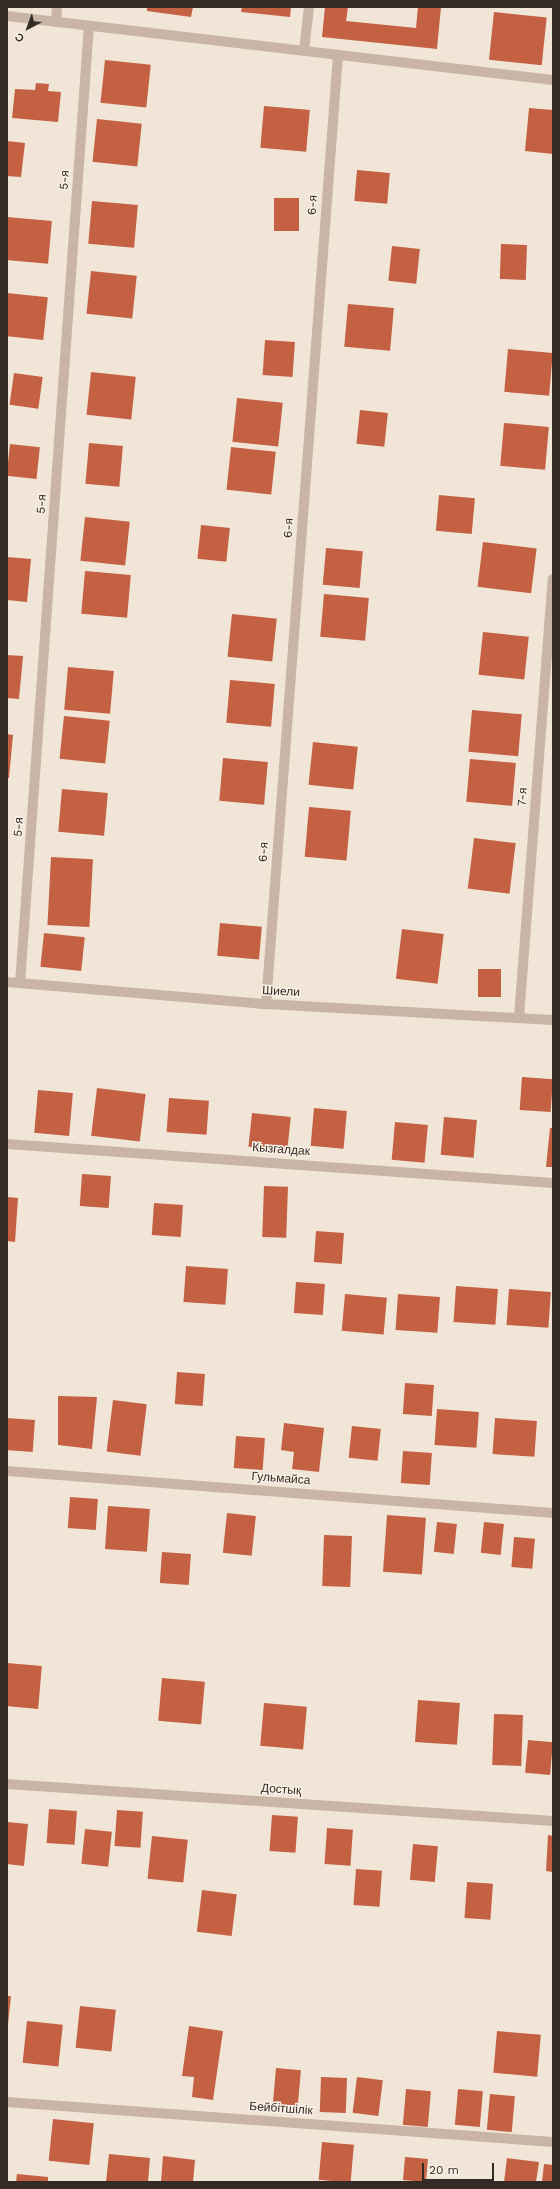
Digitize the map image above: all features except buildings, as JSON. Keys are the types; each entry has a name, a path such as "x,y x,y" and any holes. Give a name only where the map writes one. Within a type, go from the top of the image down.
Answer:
{"street":[{"path":"56,22 57,7"},
{"path":"304,51 309,7"},
{"path":"7,16 553,80"},
{"name":"5-я","path":"20,983 89,26"},
{"name":"6-я","path":"266,1004 338,55"},
{"name":"7-я","path":"519,1017 553,579"},
{"name":"Шиели","path":"7,982 266,1004 553,1020"},
{"name":"Кызгалдак","path":"7,1144 553,1183"},
{"name":"Гульмайса","path":"7,1471 553,1513"},
{"name":"Достық","path":"7,1784 553,1821"},
{"name":"Бейбітшілік","path":"7,2102 553,2142"}]}
